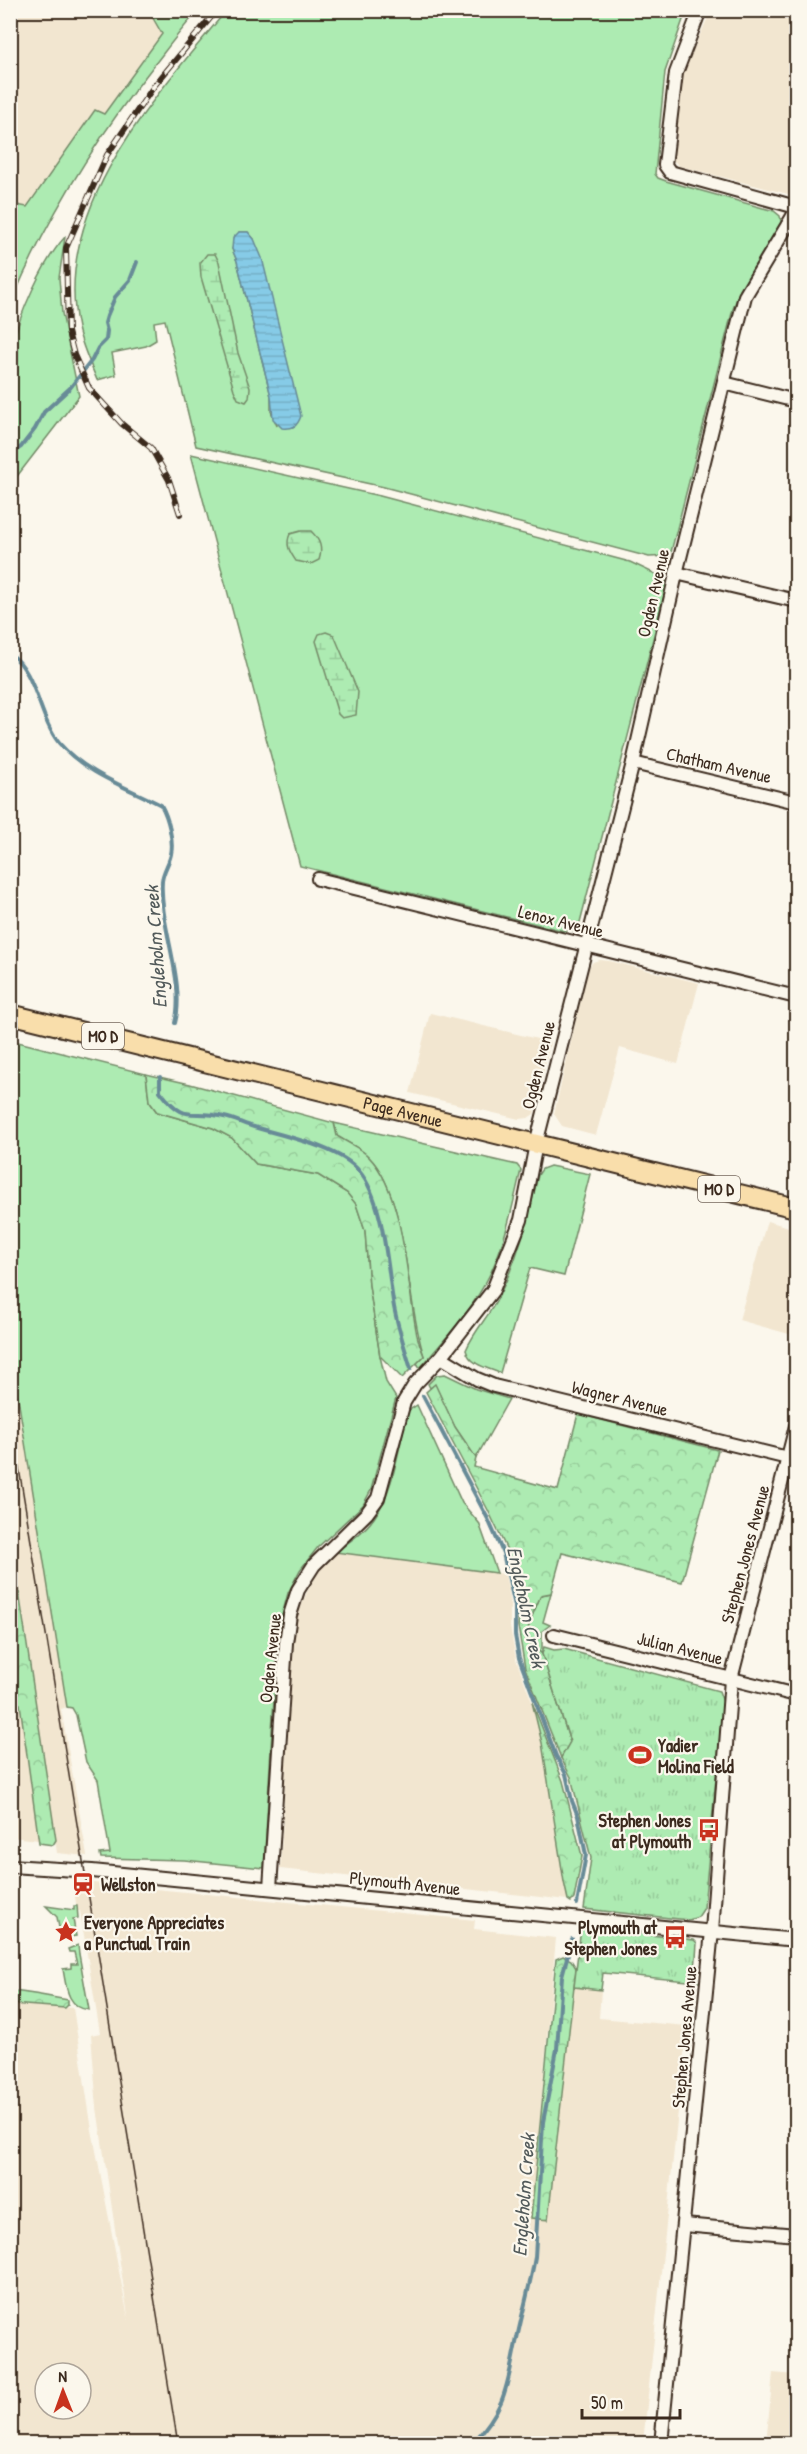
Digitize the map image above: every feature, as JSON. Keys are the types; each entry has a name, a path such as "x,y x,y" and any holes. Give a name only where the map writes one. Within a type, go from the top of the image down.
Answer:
{"main road":[{"name":"Page Avenue","path":"10,1014 796,1208"}],"street":[{"path":"700,10 676,73 665,165 670,172 796,209"},
{"name":"Ogden Avenue","path":"270,1888 286,1643 298,1590 314,1565 367,1513 378,1498 404,1402 415,1384 441,1357 493,1290 521,1220 536,1144 633,764 676,573 746,296 796,209"},
{"path":"724,383 796,401"},
{"path":"676,573 796,601"},
{"name":"Chatham Avenue","path":"633,764 796,802"},
{"name":"Lenox Avenue","path":"318,879 796,997"},
{"name":"Wagner Avenue","path":"441,1357 477,1379 494,1386 792,1459"},
{"name":"Stephen Jones Avenue","path":"662,2444 712,1931 731,1679 792,1459 796,1426"},
{"name":"Julian Avenue","path":"554,1635 796,1695"},
{"name":"Plymouth Avenue","path":"10,1866 92,1871 796,1940"},
{"path":"684,2225 796,2235"}],"shaded area":[{"path":"11,11 149,11 162,34 104,114 95,111 27,208 11,204"},
{"path":"711,11 796,11 796,193 792,195 679,166 673,160 681,76"},
{"path":"599,960 699,983 678,1064 620,1048 596,1135 562,1126 554,1114 588,968 593,962"},
{"path":"430,1013 550,1042 534,1114 528,1118 519,1119 410,1093"},
{"path":"767,1221 796,1229 796,1336 739,1320"},
{"path":"10,1354 64,1680 67,1707 61,1709 87,1856 57,1853 11,1531"},
{"path":"335,1552 505,1574 510,1598 510,1627 516,1659 532,1702 542,1743 568,1900 280,1869 293,1643 297,1616 319,1570"},
{"path":"11,1704 20,1704 39,1840 11,1837"},
{"path":"73,1881 475,1920 474,1929 556,1938 531,2218 548,2220 574,1987 601,1990 599,2018 687,2026 643,2443 45,2444 11,2440 10,2004 73,2008 92,2130 129,2323 97,2108 91,2035 100,2033 80,1911 77,1911"},
{"path":"773,2373 796,2375 796,2443 766,2443"}],"green space":[{"path":"153,10 198,11 134,91 94,149 57,209 11,303 11,204 27,207 95,110 104,114 162,34 150,13"},
{"path":"226,11 686,11 665,72 655,174 666,181 774,211 780,216 781,222 740,290 733,309 670,556 649,557 384,487 196,446 165,320 154,322 156,340 146,346 112,353 116,375 97,380 78,328 74,283 80,240 95,197 116,156 142,117","holes":["239,232 248,232 254,239 277,426 271,411 271,396 232,249"]},
{"path":"65,237 59,278 62,313 79,396 11,484 11,349 32,290 48,260"},
{"path":"207,254 215,254 219,262 238,353 250,388 246,402 238,399 234,390 201,277 200,263"},
{"path":"191,454 380,496 630,562 664,578 667,585 578,930 564,931 300,866"},
{"path":"311,531 320,544 319,560 311,564 296,561 289,548 290,534"},
{"path":"326,632 334,635 358,692 356,715 342,718 338,714 316,641 319,634"},
{"path":"10,1040 146,1074 149,1101 157,1112 213,1128 232,1138 256,1164 318,1175 347,1193 356,1204 365,1231 369,1285 380,1356 386,1382 396,1398 371,1490 363,1505 318,1547 300,1570 288,1593 278,1630 264,1868 184,1860 101,1858 100,1854 110,1853 98,1780 86,1762 76,1715 72,1708 67,1707 11,1354"},
{"path":"146,1074 334,1123 337,1136 369,1157 381,1173 397,1215 417,1333 424,1356 402,1378 380,1356 369,1285 365,1231 356,1204 347,1193 318,1175 256,1164 232,1138 213,1128 157,1112 149,1101"},
{"path":"334,1123 517,1165 521,1170 505,1235 491,1272 468,1310 420,1368 417,1363 424,1356 392,1197 382,1175 369,1157 337,1136"},
{"path":"550,1166 590,1174 564,1276 530,1268 500,1373 475,1363 466,1350 505,1283 522,1238 538,1175 542,1169"},
{"path":"445,1374 476,1389 509,1399 476,1458 455,1427 435,1385 430,1388 428,1384 437,1375"},
{"path":"435,1384 455,1427 476,1458 474,1467 558,1490 578,1414 718,1450 682,1582 562,1553 551,1593 541,1595 529,1623 527,1641 542,1654 570,1742 561,1758 525,1668 518,1626 519,1608 514,1574 507,1550 426,1392"},
{"path":"417,1405 462,1503 479,1523 497,1573 335,1552 366,1528 381,1507 395,1467 408,1411"},
{"path":"10,1531 56,1840 53,1845 39,1843 20,1704 11,1704"},
{"path":"551,1593 543,1622 550,1625 542,1631 542,1654 527,1641 529,1623 541,1595"},
{"path":"544,1647 554,1650 564,1649 719,1691 723,1702 704,1908 698,1917 689,1920 584,1909 591,1858 571,1777 561,1758 570,1742 542,1654"},
{"path":"532,1702 563,1781 582,1856 574,1899 571,1902 568,1900 564,1882 542,1743"},
{"path":"46,1906 74,1910 74,1906 77,1906 78,1918 73,1919 76,1936 61,1938 57,1917"},
{"path":"581,1927 694,1940 697,1943 695,1972 698,1982 603,1973 601,1990 574,1987"},
{"path":"78,1945 89,2010 72,2001 64,1976 63,1969 71,1968 71,1964 77,1964 74,1952 69,1952 68,1949"},
{"path":"563,1956 571,1960 576,1968 548,2220 531,2218 556,1959"},
{"path":"10,1991 68,2000 68,2005 65,2008 11,2004"}],"water":[{"path":"239,232 248,232 254,239 262,258 301,416 292,428 282,428 273,419 271,396 232,249 233,238"}],"waterway":[{"path":"10,454 21,447 35,429 44,412 70,388 106,340 107,316 115,297 130,280 137,262"},
{"name":"Engleholm Creek","path":"10,654 26,671 52,733 69,754 93,771 161,805 164,810 170,829 172,849 162,881 162,898 177,989 175,1023"},
{"name":"Engleholm Creek","path":"160,1077 160,1091 169,1102 183,1112 228,1118 310,1143 339,1155 359,1171 368,1184 380,1218 394,1307 411,1369"},
{"name":"Engleholm Creek","path":"423,1396 488,1519 503,1553 515,1606 515,1635 519,1658 556,1756 566,1774 578,1816 586,1855 577,1904"},
{"name":"Engleholm Creek","path":"472,2444 492,2419 503,2397 533,2268 543,2122 557,2049 562,1976 572,1939"}],"tram line":[{"path":"10,1413 178,2444"}],"railway":[{"path":"180,514 169,480 151,448 122,424 89,388 74,355 68,332 66,248 107,155 154,86 217,10"}],"place":[{"name":"Yadier Molina Field","path":"640,1755"},
{"name":"Stephen Jones at Plymouth","path":"709,1830"},
{"name":"Wellston","path":"83,1884"},
{"name":"Everyone Appreciates a Punctual Train","path":"66,1932"},
{"name":"Plymouth at Stephen Jones","path":"675,1937"}]}
